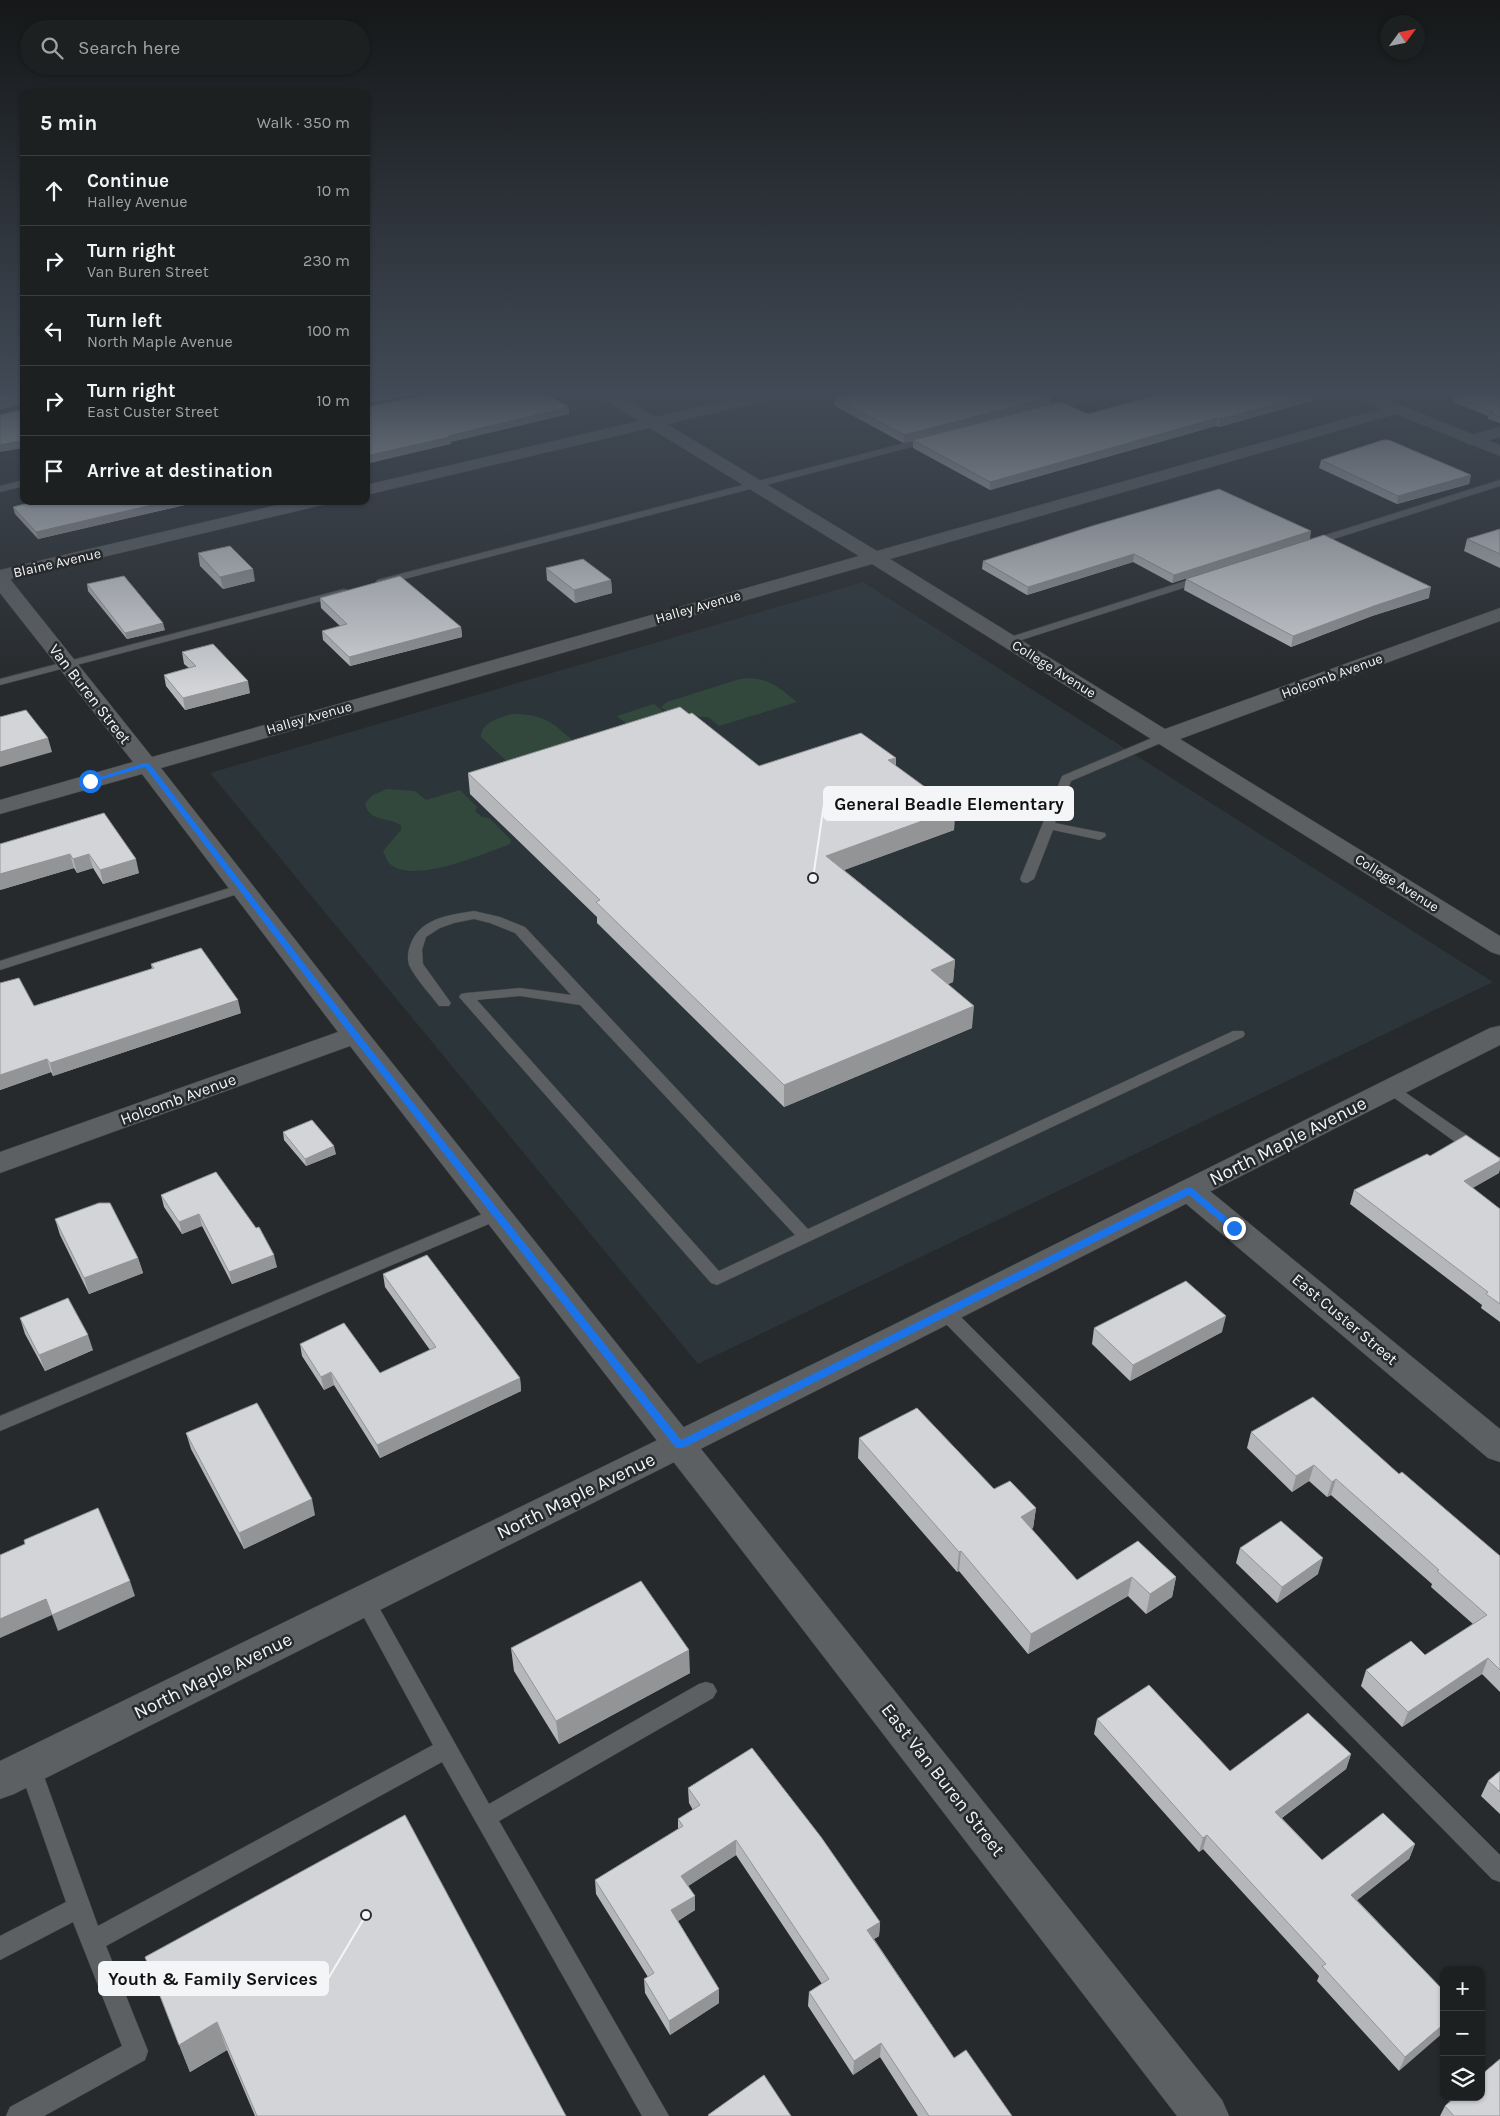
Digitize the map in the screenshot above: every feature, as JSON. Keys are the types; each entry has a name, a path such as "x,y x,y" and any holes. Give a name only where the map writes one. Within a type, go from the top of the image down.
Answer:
{"street":[{"name":"College Avenue","path":"768,493 1500,947"},
{"name":"Halley Avenue","path":"0,807 1100,493"},
{"name":"Blaine Avenue","path":"0,576 301,505"},
{"name":"Van Buren Street","path":"0,580 355,1035 679,1445"},
{"name":"Holcomb Avenue","path":"1164,737 1500,614"},
{"name":"North Maple Avenue","path":"0,1781 679,1445 1500,1034"},
{"name":"Holcomb Avenue","path":"0,1163 355,1035"},
{"name":"East Custer Street","path":"1189,1190 1500,1448"},
{"name":"East Van Buren Street","path":"679,1445 1206,2116"}],"lane":[{"path":"370,585 721,493"},
{"path":"1301,547 1470,493"},
{"path":"1008,641 1215,574"},
{"path":"0,682 351,590"},
{"path":"1028,879 1066,779 1164,737"},
{"path":"1048,825 1100,836"},
{"path":"0,966 242,888"},
{"path":"444,1003 416,964 416,950 420,935 435,925 451,919 474,916 495,920 520,930 806,1237"},
{"path":"585,1001 520,992 466,997 717,1279 1238,1034"},
{"path":"1392,1088 1500,1166"},
{"path":"0,1424 498,1214"},
{"path":"945,1312 1500,1870"},
{"path":"365,1601 446,1749 656,2116"},
{"path":"486,1817 706,1691"},
{"path":"93,1941 446,1749"},
{"path":"19,2116 136,2051 79,1907 30,1766"},
{"path":"0,1948 79,1907"}],"shaded area":[{"path":"863,582 1493,982 698,1364 210,773"}],"green space":[{"path":"750,678 770,683 797,702 719,726 708,717 673,716 661,707 667,702 740,679"},
{"path":"654,704 670,717 634,730 617,716"},
{"path":"513,714 535,716 551,723 581,748 515,769 481,737 484,728 488,724"},
{"path":"387,789 415,791 426,800 460,790 477,807 475,811 482,817 489,818 511,840 510,844 450,865 415,871 401,870 390,864 383,851 401,830 401,825 374,816 367,809 365,803 373,795"}],"building":[{"path":"1206,493 1227,493 1311,531 1174,575 1134,554 1028,587 983,561 1092,526"},
{"path":"1391,493 1409,493 1398,496"},
{"path":"21,505 152,505 36,532 13,507"},
{"path":"1500,529 1500,554 1467,539"},
{"path":"1324,535 1431,587 1293,636 1186,579"},
{"path":"230,546 253,569 220,577 198,553"},
{"path":"583,559 611,580 574,590 546,568"},
{"path":"124,576 163,623 125,633 87,584"},
{"path":"400,576 461,627 349,657 322,631 347,624 320,598"},
{"path":"213,644 248,681 183,698 164,675 196,666 182,652"},
{"path":"680,707 689,714 692,713 759,766 861,733 896,758 888,760 955,809 826,856 955,960 931,970 974,1006 784,1085 596,902 600,900 468,773"},
{"path":"26,710 48,738 0,752 0,717"},
{"path":"104,813 136,859 100,870 89,854 73,859 70,854 0,874 0,844"},
{"path":"201,948 238,1000 50,1063 47,1059 0,1075 0,983 19,978 34,1006 154,968 151,964"},
{"path":"312,1120 334,1146 305,1159 283,1132"},
{"path":"1466,1135 1500,1158 1500,1161 1464,1181 1500,1209 1500,1304 1486,1294 1488,1292 1354,1190 1427,1154 1430,1156"},
{"path":"216,1172 256,1228 259,1227 274,1255 229,1272 199,1214 179,1222 161,1195"},
{"path":"99,1203 110,1203 138,1258 84,1278 55,1219"},
{"path":"427,1255 520,1378 377,1445 331,1372 321,1377 300,1344 344,1323 380,1373 436,1347 383,1274"},
{"path":"1186,1281 1226,1316 1133,1365 1094,1328"},
{"path":"68,1298 88,1335 39,1355 20,1318"},
{"path":"1313,1397 1399,1474 1402,1472 1500,1556 1500,1670 1488,1658 1408,1712 1366,1670 1411,1641 1425,1655 1487,1615 1336,1479 1332,1482 1314,1465 1296,1476 1251,1432"},
{"path":"257,1403 312,1499 239,1533 186,1433"},
{"path":"917,1408 994,1489 1010,1481 1036,1508 1021,1517 1077,1580 1138,1541 1176,1577 1150,1594 1132,1577 1031,1634 961,1551 959,1552 859,1438"},
{"path":"98,1508 130,1581 52,1615 46,1599 0,1619 0,1555 25,1544 24,1540"},
{"path":"1281,1521 1323,1558 1282,1587 1240,1548"},
{"path":"641,1581 689,1650 556,1721 511,1648"},
{"path":"1149,1685 1230,1771 1308,1713 1351,1754 1275,1812 1322,1860 1383,1813 1415,1844 1351,1895 1440,1987 1440,2027 1405,2057 1322,1966 1326,1964 1207,1835 1203,1838 1097,1719"},
{"path":"752,1748 821,1837 880,1922 867,1930 954,2058 966,2050 1012,2116 929,2116 881,2043 854,2061 809,1992 829,1979 736,1840 681,1876 695,1896 671,1910 719,1989 669,2021 644,1979 654,1973 595,1880 683,1826 678,1819 700,1805 688,1788"},
{"path":"1500,1771 1500,1792 1488,1781"},
{"path":"405,1815 566,2116 257,2116 217,2022 179,2045 145,1957"},
{"path":"1500,2059 1500,2116 1454,2116 1445,2106 1451,2101 1485,2101 1485,2072"},
{"path":"764,2075 791,2116 708,2115"}],"place":[{"name":"General Beadle Elementary","path":"813,878"},
{"name":"Youth & Family Services","path":"366,1915"}],"route":[{"path":"90,781 146,765 355,1035 679,1445 1189,1190 1234,1228"}]}
